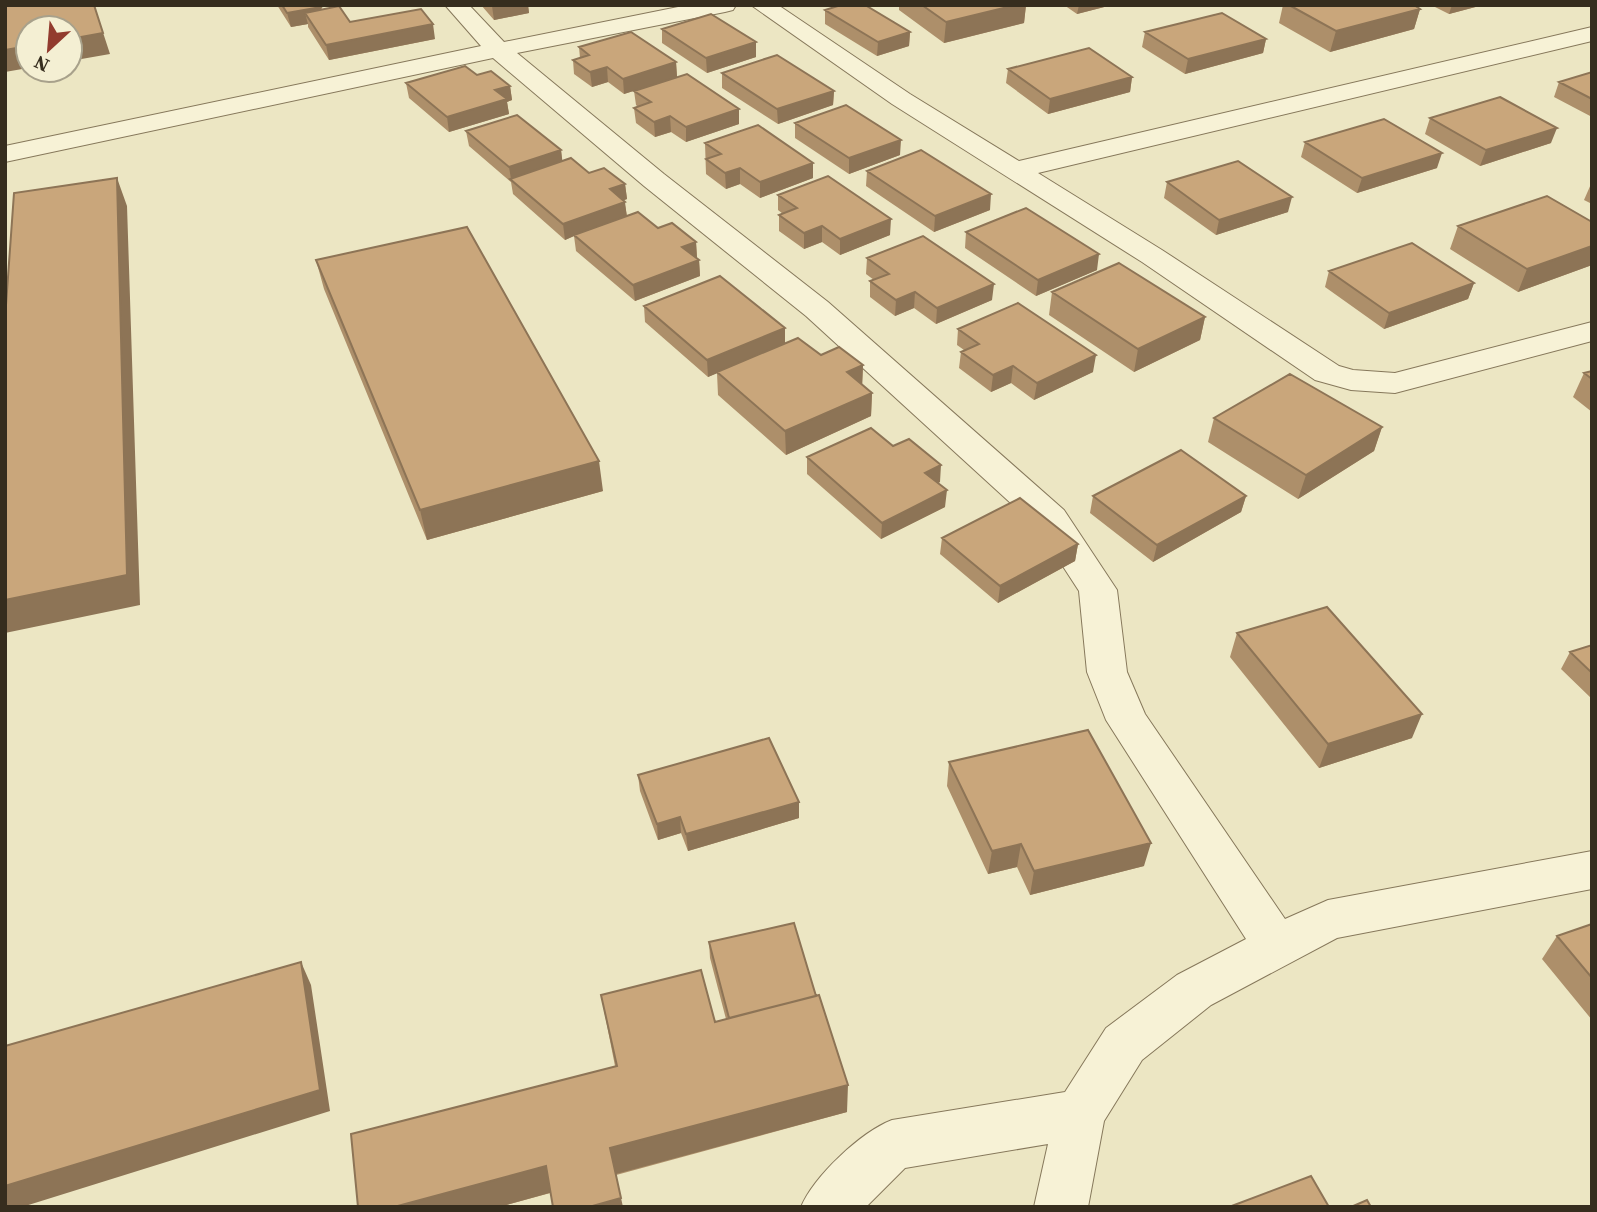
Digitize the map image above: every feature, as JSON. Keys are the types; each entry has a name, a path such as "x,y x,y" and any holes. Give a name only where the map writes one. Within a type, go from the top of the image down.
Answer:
{"street":[{"path":"456,5 498,50 654,180 817,309 1051,519 1098,590 1107,672 1127,720 1276,944"},
{"path":"5,155 498,50 725,5"},
{"path":"762,5 901,99 1152,256 1327,373 1351,380 1395,383 1592,331"},
{"path":"1014,170 1592,34"},
{"path":"1061,1207 1080,1114 1124,1044 1194,990 1276,944 1328,920 1592,870"},
{"path":"828,1207 892,1145 1080,1114"}],"building":[{"path":"5,5 94,5 103,33 84,36 84,14 14,14 14,48 5,50"},
{"path":"282,5 320,5 321,7 287,13"},
{"path":"841,5 865,5 910,32 878,42 825,10"},
{"path":"922,5 1016,5 946,22"},
{"path":"1289,5 1414,5 1420,9 1336,31"},
{"path":"339,6 350,22 421,9 433,24 326,45 305,13"},
{"path":"1222,13 1266,39 1188,59 1145,32"},
{"path":"711,14 756,42 706,58 662,29"},
{"path":"631,32 676,62 623,79 607,67 590,72 573,60 589,55 579,47"},
{"path":"1089,48 1132,77 1050,99 1008,69"},
{"path":"777,55 834,91 777,109 722,73"},
{"path":"465,66 477,75 491,71 510,86 495,90 507,99 447,117 406,83"},
{"path":"1592,72 1592,99 1559,82"},
{"path":"687,74 739,109 686,127 670,116 654,122 634,108 651,102 634,91"},
{"path":"1500,97 1557,128 1486,150 1430,118"},
{"path":"846,105 901,140 849,158 795,123"},
{"path":"517,115 561,150 509,167 466,131"},
{"path":"1384,119 1442,153 1362,178 1305,142"},
{"path":"758,125 813,163 760,182 740,168 725,173 706,159 721,154 705,143"},
{"path":"921,150 991,194 935,216 867,171"},
{"path":"571,158 589,173 604,168 625,184 610,189 625,202 563,224 510,179"},
{"path":"1238,161 1292,197 1219,220 1167,182"},
{"path":"828,176 891,219 840,239 822,226 804,233 779,215 797,208 778,195"},
{"path":"117,178 127,575 5,600 5,319 14,193"},
{"path":"1547,196 1592,222 1592,246 1527,269 1458,226"},
{"path":"1026,208 1099,254 1038,280 966,232"},
{"path":"638,212 658,228 672,223 696,242 682,247 699,260 633,285 574,235"},
{"path":"467,227 599,461 420,510 316,260"},
{"path":"923,236 994,284 937,308 915,292 896,300 870,281 889,274 867,258"},
{"path":"1412,243 1474,283 1389,313 1329,271"},
{"path":"1119,263 1205,317 1138,349 1052,292"},
{"path":"720,276 785,328 707,360 644,306"},
{"path":"1018,303 1096,355 1037,383 1013,366 993,375 961,352 979,344 958,329"},
{"path":"798,338 821,355 839,347 863,365 847,372 872,393 785,431 717,372"},
{"path":"1592,371 1592,379 1584,373"},
{"path":"1290,374 1382,427 1306,475 1214,418"},
{"path":"871,428 893,446 909,439 941,465 925,473 947,490 882,523 807,457"},
{"path":"1181,450 1246,496 1157,545 1093,496"},
{"path":"1020,498 1078,544 1000,586 942,538"},
{"path":"1327,607 1422,714 1328,744 1237,633"},
{"path":"1592,645 1592,673 1570,652"},
{"path":"1088,730 1151,843 1034,871 1021,844 992,851 949,762"},
{"path":"769,738 799,802 686,834 680,817 657,824 638,775"},
{"path":"794,923 816,996 729,1018 709,942"},
{"path":"1592,924 1592,978 1557,936"},
{"path":"301,962 320,1090 5,1186 5,1046"},
{"path":"701,970 715,1022 819,995 848,1085 610,1148 621,1198 589,1207 553,1207 546,1166 394,1207 358,1207 351,1134 617,1066 601,995"},
{"path":"1311,1176 1329,1207 1229,1207"},
{"path":"1367,1200 1371,1207 1351,1207"}]}
